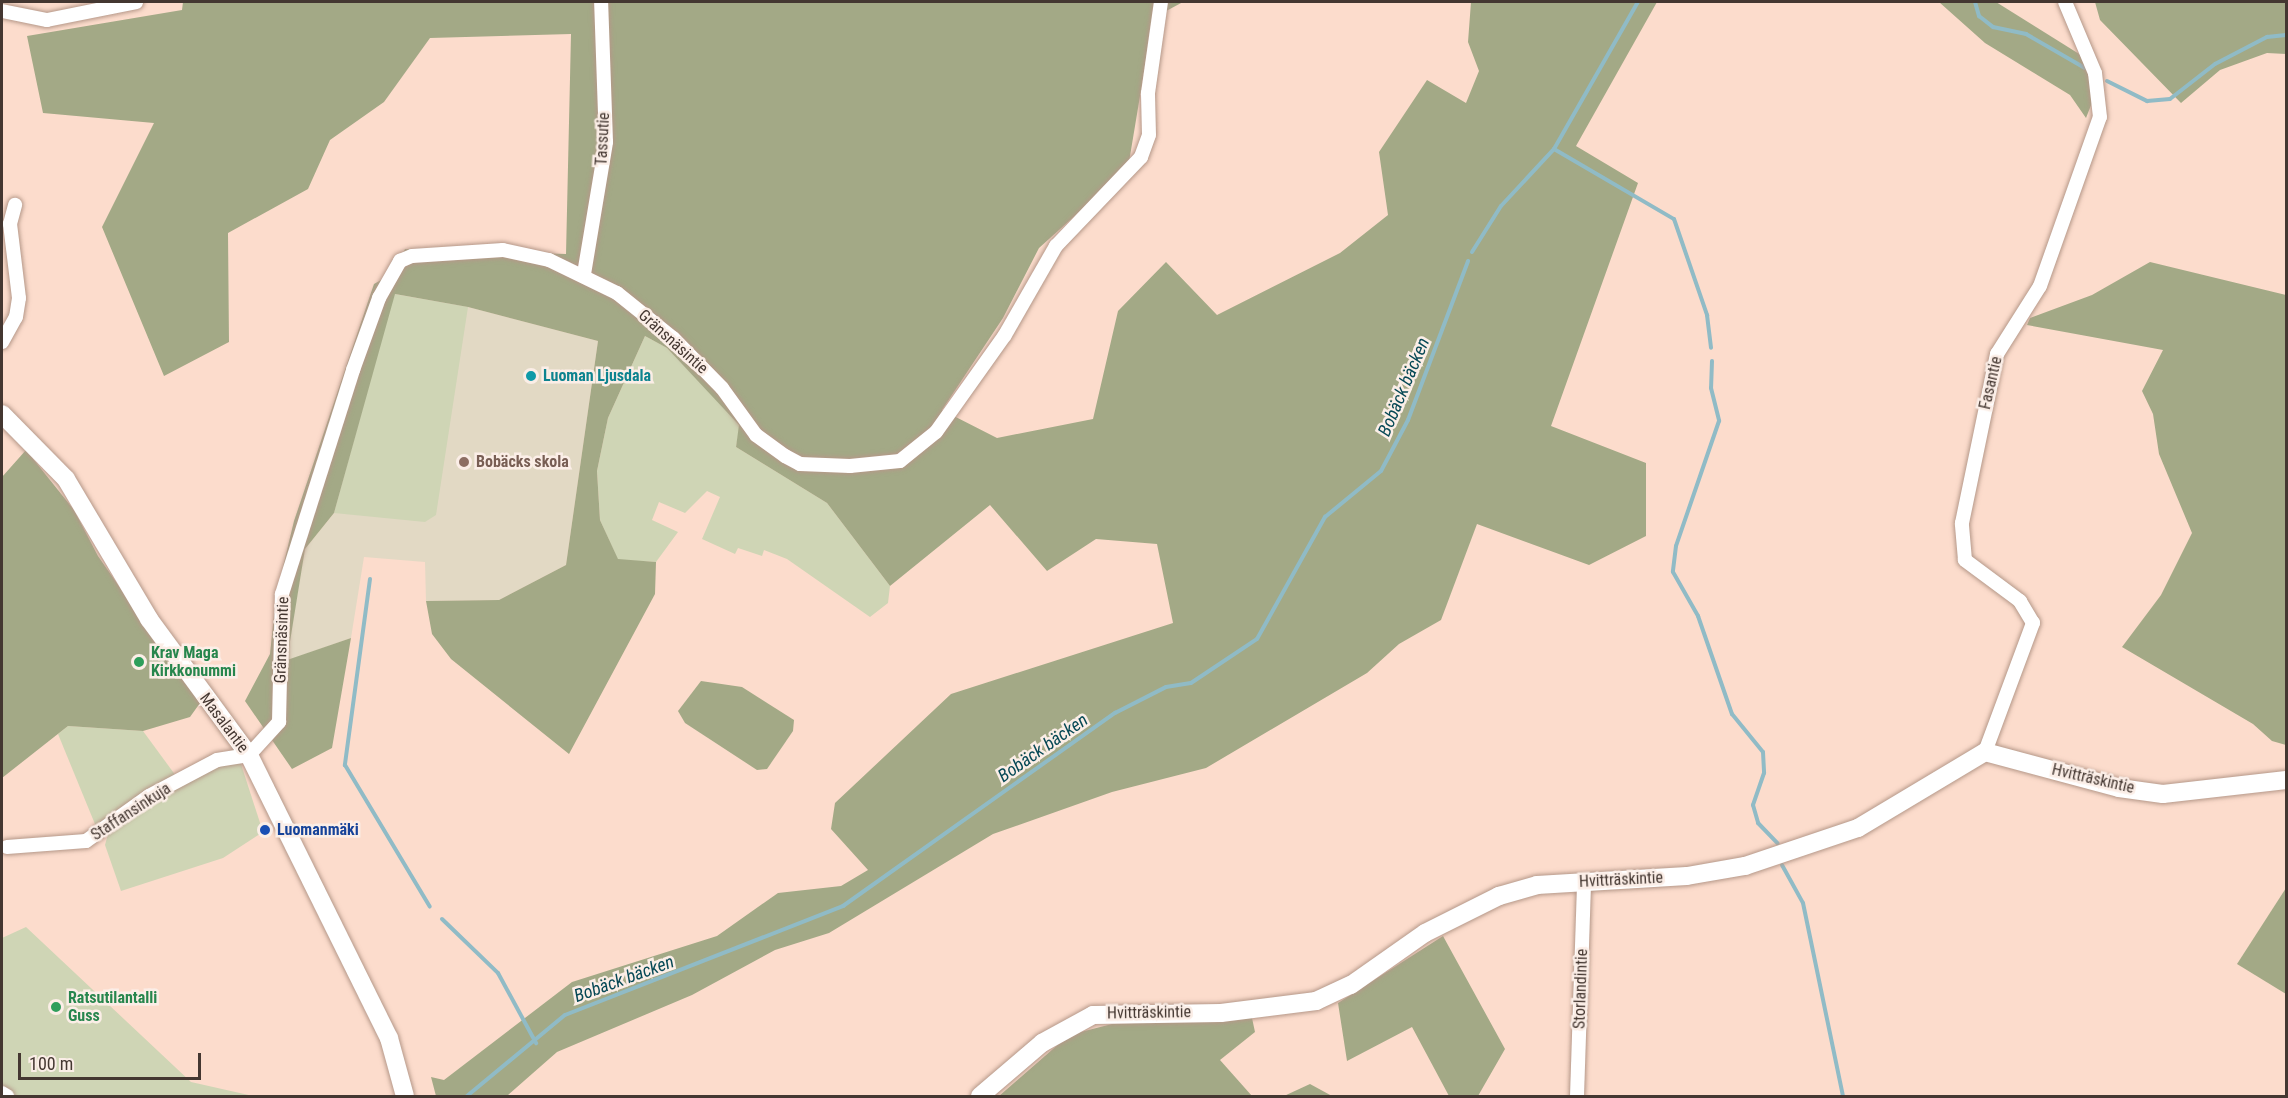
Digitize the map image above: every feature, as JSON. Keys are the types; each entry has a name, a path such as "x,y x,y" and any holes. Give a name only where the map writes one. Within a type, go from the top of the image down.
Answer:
{"street":[{"path":"2,11 47,20 136,2"},
{"name":"Tassutie","path":"584,274 606,142 601,2"},
{"name":"Gränsnäsintie","path":"249,755 279,722 282,594 351,377 379,298 400,261 412,256 503,250 549,260 584,274 673,338 722,388 756,435 785,456 800,464 850,466 906,458 936,432 1005,335 1056,246 1141,157 1149,135 1148,93 1161,2"},
{"name":"Fasantie","path":"1985,752 2033,623 2020,601 1965,560 1962,524 1997,354 2040,286 2100,117 2096,72 2065,2"},
{"path":"2,342 16,317 19,298 10,224 15,205"},
{"name":"Masalantie","path":"2,414 66,479 149,619 249,755 389,1038 405,1096"},
{"name":"Hvitträskintie","path":"981,1096 1042,1043 1093,1015 1120,1010 1221,1012 1316,1000 1479,905 1537,885 1688,876 1811,844 1903,805 1959,763 1985,752 2119,788 2163,794 2286,780"},
{"name":"Staffansinkuja","path":"7,847 86,841 149,796 217,760 249,755"},
{"name":"Storlandintie","path":"1577,1096 1584,881"},
{"path":"2,1093 7,1096"}],"shaded area":[{"name":"Bobäcks skola","path":"394,294 468,307 598,341 566,565 499,600 426,601 425,562 364,557 351,638 286,661 305,549 334,513"}],"green space":[{"path":"183,2 1183,2 1153,18 1128,168 1039,248 1003,318 942,410 997,438 1093,419 1118,311 1166,262 1217,315 1340,253 1388,215 1379,152 1427,80 1466,103 1479,71 1468,42 1471,2 1657,2 1576,146 1638,183 1551,426 1646,463 1646,536 1589,565 1477,524 1441,620 1399,644 1367,673 1206,768 1112,792 993,834 829,933 775,950 692,995 557,1052 507,1096 436,1096 431,1077 444,1080 572,982 717,936 778,893 841,886 868,870 831,829 835,803 951,694 1173,623 1157,544 1096,539 1047,571 990,505 890,586 827,503 736,447 739,425 667,348 645,336 608,418 597,471 600,520 618,559 656,562 655,594 569,754 451,659 432,634 426,601 499,600 566,565 598,341 468,307 395,294 334,513 305,549 287,660 351,638 332,748 292,769 245,701 270,654 276,596 294,521 374,284 392,274 405,249 566,254 571,34 430,38 384,102 330,140 308,189 228,233 229,342 164,376 102,227 154,123 43,113 27,36 182,10"},
{"path":"1939,2 1996,2 2084,57 2095,95 2086,118 2070,95 1985,43"},
{"path":"2095,2 2286,2 2286,54 2267,53 2220,70 2181,103 2100,20"},
{"path":"2150,262 2286,295 2286,745 2272,741 2253,724 2122,647 2161,595 2192,533 2159,454 2153,414 2142,391 2163,350 2027,325 2030,318 2092,295"},
{"path":"394,294 468,307 436,515 425,522 334,513"},
{"path":"645,336 667,348 740,425 736,447 827,503 890,586 888,603 870,617 787,559 764,550 762,556 738,548 735,554 702,539 720,497 707,491 685,513 659,502 652,520 678,532 656,562 618,560 600,520 597,471 608,418"},
{"path":"26,450 74,510 98,556 200,703 190,717 143,731 68,726 2,778 2,477"},
{"path":"701,681 742,687 794,720 793,731 767,769 757,770 685,723 678,711"},
{"path":"68,726 143,731 176,776 97,829 58,734"},
{"path":"240,761 263,832 223,858 121,891 105,845 108,834 156,800 220,765"},
{"path":"2286,888 2286,994 2237,964"},
{"name":"Ratsutilantalli Guss","path":"26,927 191,1082 253,1096 2,1096 2,938"},
{"path":"1443,936 1505,1049 1478,1096 1449,1096 1412,1027 1347,1061 1338,1003"},
{"path":"1252,1018 1255,1032 1220,1060 1252,1096 999,1096 1069,1035 1112,1024"},
{"path":"1310,1084 1332,1096 1284,1096"}],"waterway":[{"name":"Bobäck bäcken","path":"1472,252 1501,206 1554,149 1638,2"},
{"path":"1975,2 1979,16 1993,27 2026,34 2085,68"},
{"path":"2107,81 2147,101 2170,99 2215,64 2267,37 2286,35"},
{"path":"1554,149 1674,219 1707,315 1711,348"},
{"name":"Bobäck bäcken","path":"467,1096 565,1015 843,906 1115,713 1166,687 1191,683 1257,639 1325,517 1381,471 1408,420 1468,261"},
{"path":"1712,361 1711,388 1719,421 1676,546 1673,572 1698,616 1732,714 1763,752 1764,773 1753,805 1758,823 1777,843"},
{"path":"370,579 345,765 430,907"},
{"path":"1782,865 1803,903 1843,1096"},
{"path":"442,919 498,973 536,1043"}],"place":[{"name":"Luoman Ljusdala","path":"531,376"},
{"name":"Bobäcks skola","path":"464,462"},
{"name":"Krav Maga Kirkkonummi","path":"139,662"},
{"name":"Luomanmäki","path":"265,830"},
{"name":"Ratsutilantalli Guss","path":"56,1007"}]}
